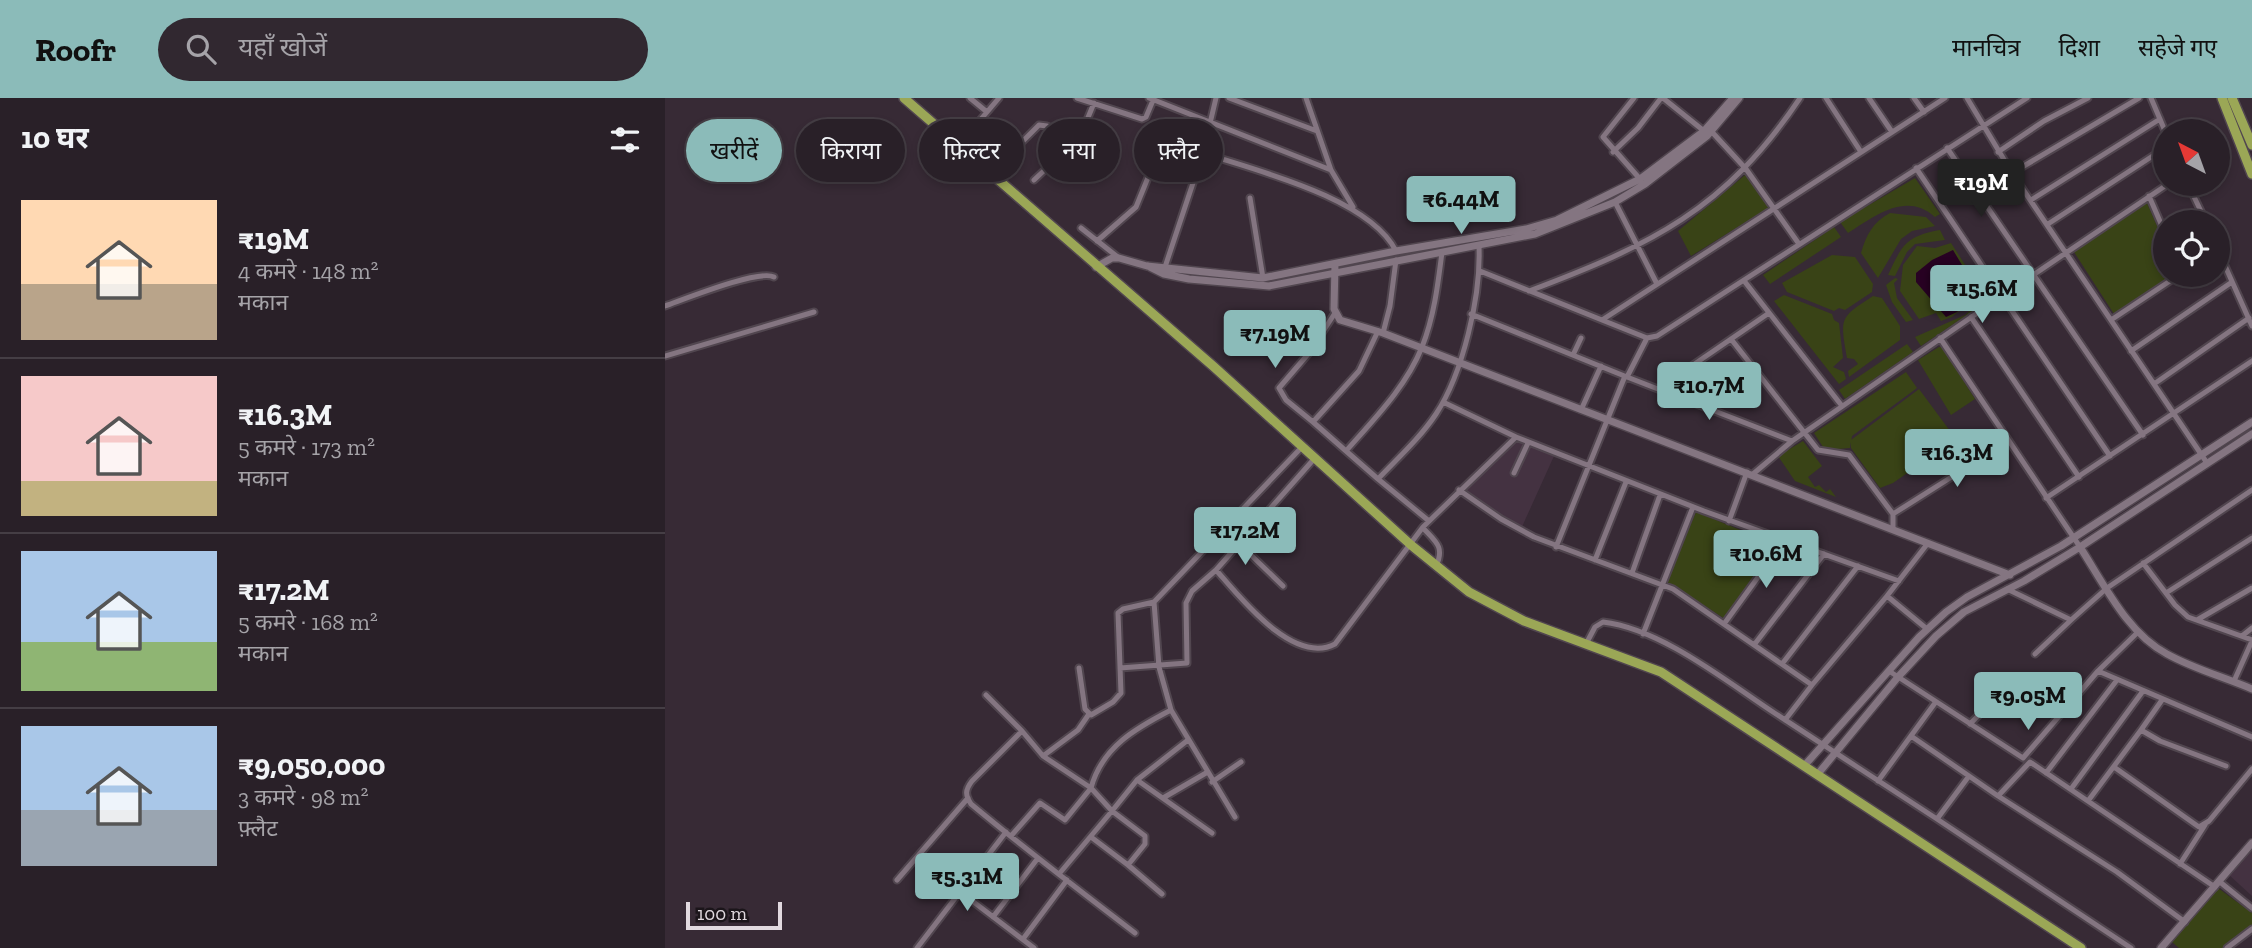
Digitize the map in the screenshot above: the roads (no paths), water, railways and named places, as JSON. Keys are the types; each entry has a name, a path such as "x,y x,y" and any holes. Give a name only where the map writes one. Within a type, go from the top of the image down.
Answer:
{"main road":[{"path":"904,98 928,119"},
{"path":"2222,98 2252,174"},
{"path":"2232,98 2252,145"},
{"path":"999,182 1213,366 1411,545 1492,607 1661,672 2081,948"}],"street":[{"path":"970,98 987,112"},
{"path":"981,119 999,98"},
{"path":"1077,98 1142,119 1146,117 1152,99 1199,119"},
{"path":"1212,119 1216,98"},
{"path":"1229,98 1318,131"},
{"path":"1306,98 1331,170 1353,207"},
{"path":"1634,98 1605,132 1604,141 1640,179"},
{"path":"1613,152 1638,128 1662,98 1708,131 1746,169 1799,244"},
{"path":"1147,266 1154,271 1189,279 1269,286 1336,273 1396,255 1442,253 1479,247 1553,228 1615,202 1669,167 1739,98"},
{"path":"1529,291 1638,247 1692,213 1746,169 1800,98"},
{"path":"1826,98 1861,152"},
{"path":"1870,98 1892,132"},
{"path":"1914,98 1924,112"},
{"path":"1602,320 1945,98"},
{"path":"1967,98 1998,152 2207,463"},
{"path":"1480,271 1647,338 1657,336 1745,282 1799,244 2027,98"},
{"path":"1998,152 2044,121 2088,98"},
{"path":"2012,173 2139,98"},
{"path":"2151,98 2160,119"},
{"path":"1096,267 1112,258 1119,258 1147,266 1263,278 1526,229 1567,216 1640,179 1708,131 1728,100"},
{"path":"1087,119 1094,103"},
{"path":"2031,200 2153,123"},
{"path":"1024,140 1038,126"},
{"path":"1223,129 1331,170"},
{"path":"1947,148 2143,435"},
{"path":"2048,224 2153,156"},
{"path":"1223,160 1353,207 1378,226 1396,255 1390,306 1380,332 1359,370 1313,422"},
{"path":"1916,168 2111,456"},
{"path":"1034,180 1038,176"},
{"path":"1097,241 1136,208 1146,182"},
{"path":"1165,267 1194,182"},
{"path":"1728,520 1750,473 1940,338 2153,193"},
{"path":"2149,196 2155,210"},
{"path":"1250,198 1263,278"},
{"path":"1615,202 1657,284"},
{"path":"1081,228 1119,258"},
{"path":"1378,479 1420,434 1443,402 1459,362 1471,314 1480,271 1479,247"},
{"path":"1346,451 1390,399 1422,348 1432,316 1442,253"},
{"path":"1335,264 1335,313 1309,353 1279,388 1286,400 1429,521"},
{"path":"665,306 748,279 768,274 774,277"},
{"path":"2230,278 2252,326"},
{"path":"1745,282 1842,406"},
{"path":"2131,351 2232,282"},
{"path":"2111,320 2161,287"},
{"path":"665,356 814,312"},
{"path":"1335,313 1345,322 1380,332 1459,362 2024,581"},
{"path":"1658,389 1769,313"},
{"path":"1471,314 1792,441"},
{"path":"1971,317 2079,477"},
{"path":"2154,384 2249,318"},
{"path":"1573,355 1581,338"},
{"path":"1556,547 1606,420 1647,338"},
{"path":"1940,338 2007,442 2138,632 2167,654 2252,689"},
{"path":"1731,339 1804,433 1822,452 1849,455 1893,514 1893,528"},
{"path":"2046,498 2252,361"},
{"path":"1581,410 1601,366"},
{"path":"1443,402 1528,443 1626,482 1899,581"},
{"path":"1804,766 1927,629 1967,597 2073,537 2252,422"},
{"path":"1817,775 1898,677 1936,636 1964,612 2024,581 2080,547 2252,434"},
{"path":"1216,570 1256,615 1274,629 1299,643 1322,649 1335,644 1429,521 1516,437"},
{"path":"1893,514 2007,442"},
{"path":"1514,473 1528,443"},
{"path":"1089,714 1094,715 1119,697 1118,613 1123,609 1154,602 1301,448"},
{"path":"1120,668 1159,667 1184,664 1189,660 1186,603 1192,591 1241,544 1314,459"},
{"path":"1595,560 1626,482"},
{"path":"2035,654 2107,588 2252,490"},
{"path":"1459,491 1516,529 1556,547 1661,584 1812,685"},
{"path":"1632,573 1660,495"},
{"path":"1643,634 1693,507"},
{"path":"1423,528 1440,545 1441,554 1436,566"},
{"path":"1224,529 1283,586"},
{"path":"2166,593 2252,538"},
{"path":"1724,624 1785,540"},
{"path":"1785,720 1928,543"},
{"path":"1754,645 1824,554"},
{"path":"2143,563 2182,612 2252,640 2234,681"},
{"path":"1782,664 1858,566"},
{"path":"2197,620 2252,588"},
{"path":"2007,589 2071,620"},
{"path":"1887,596 1927,629"},
{"path":"1154,602 1159,667 1171,710 1234,817"},
{"path":"1586,644 1595,627 1603,622 1643,634 1687,656 2131,948"},
{"path":"2242,636 2252,628"},
{"path":"1998,796 2098,671 2138,632"},
{"path":"1043,756 1078,730 1089,714 1079,668"},
{"path":"1889,671 2071,789 2180,864 2252,908"},
{"path":"2098,671 2252,737"},
{"path":"2046,773 2117,680"},
{"path":"1971,724 2010,683"},
{"path":"2071,789 2143,691"},
{"path":"986,695 1043,756 1091,788 1112,811 1147,839 1128,865"},
{"path":"2088,801 2162,700"},
{"path":"1878,781 1935,703"},
{"path":"917,948 1008,834 1041,803 1065,820 1091,788 1095,774 1120,740 1171,710"},
{"path":"2141,730 2160,741 2225,766"},
{"path":"1022,731 967,787 968,798 1008,834 1135,933"},
{"path":"1911,736 1998,796 2117,872 2185,922"},
{"path":"1059,874 1137,780 1188,740"},
{"path":"1212,782 1241,762"},
{"path":"2114,766 2191,824 2205,825"},
{"path":"2180,864 2205,825 2252,769"},
{"path":"1163,798 1206,773"},
{"path":"1937,819 1969,776"},
{"path":"1137,780 1212,833"},
{"path":"897,880 968,798"},
{"path":"1091,837 1163,894"},
{"path":"2166,947 2252,843"},
{"path":"916,858 1034,948"},
{"path":"993,917 1038,858"},
{"path":"1023,940 1067,880"},
{"path":"2227,948 2252,929"}]}
